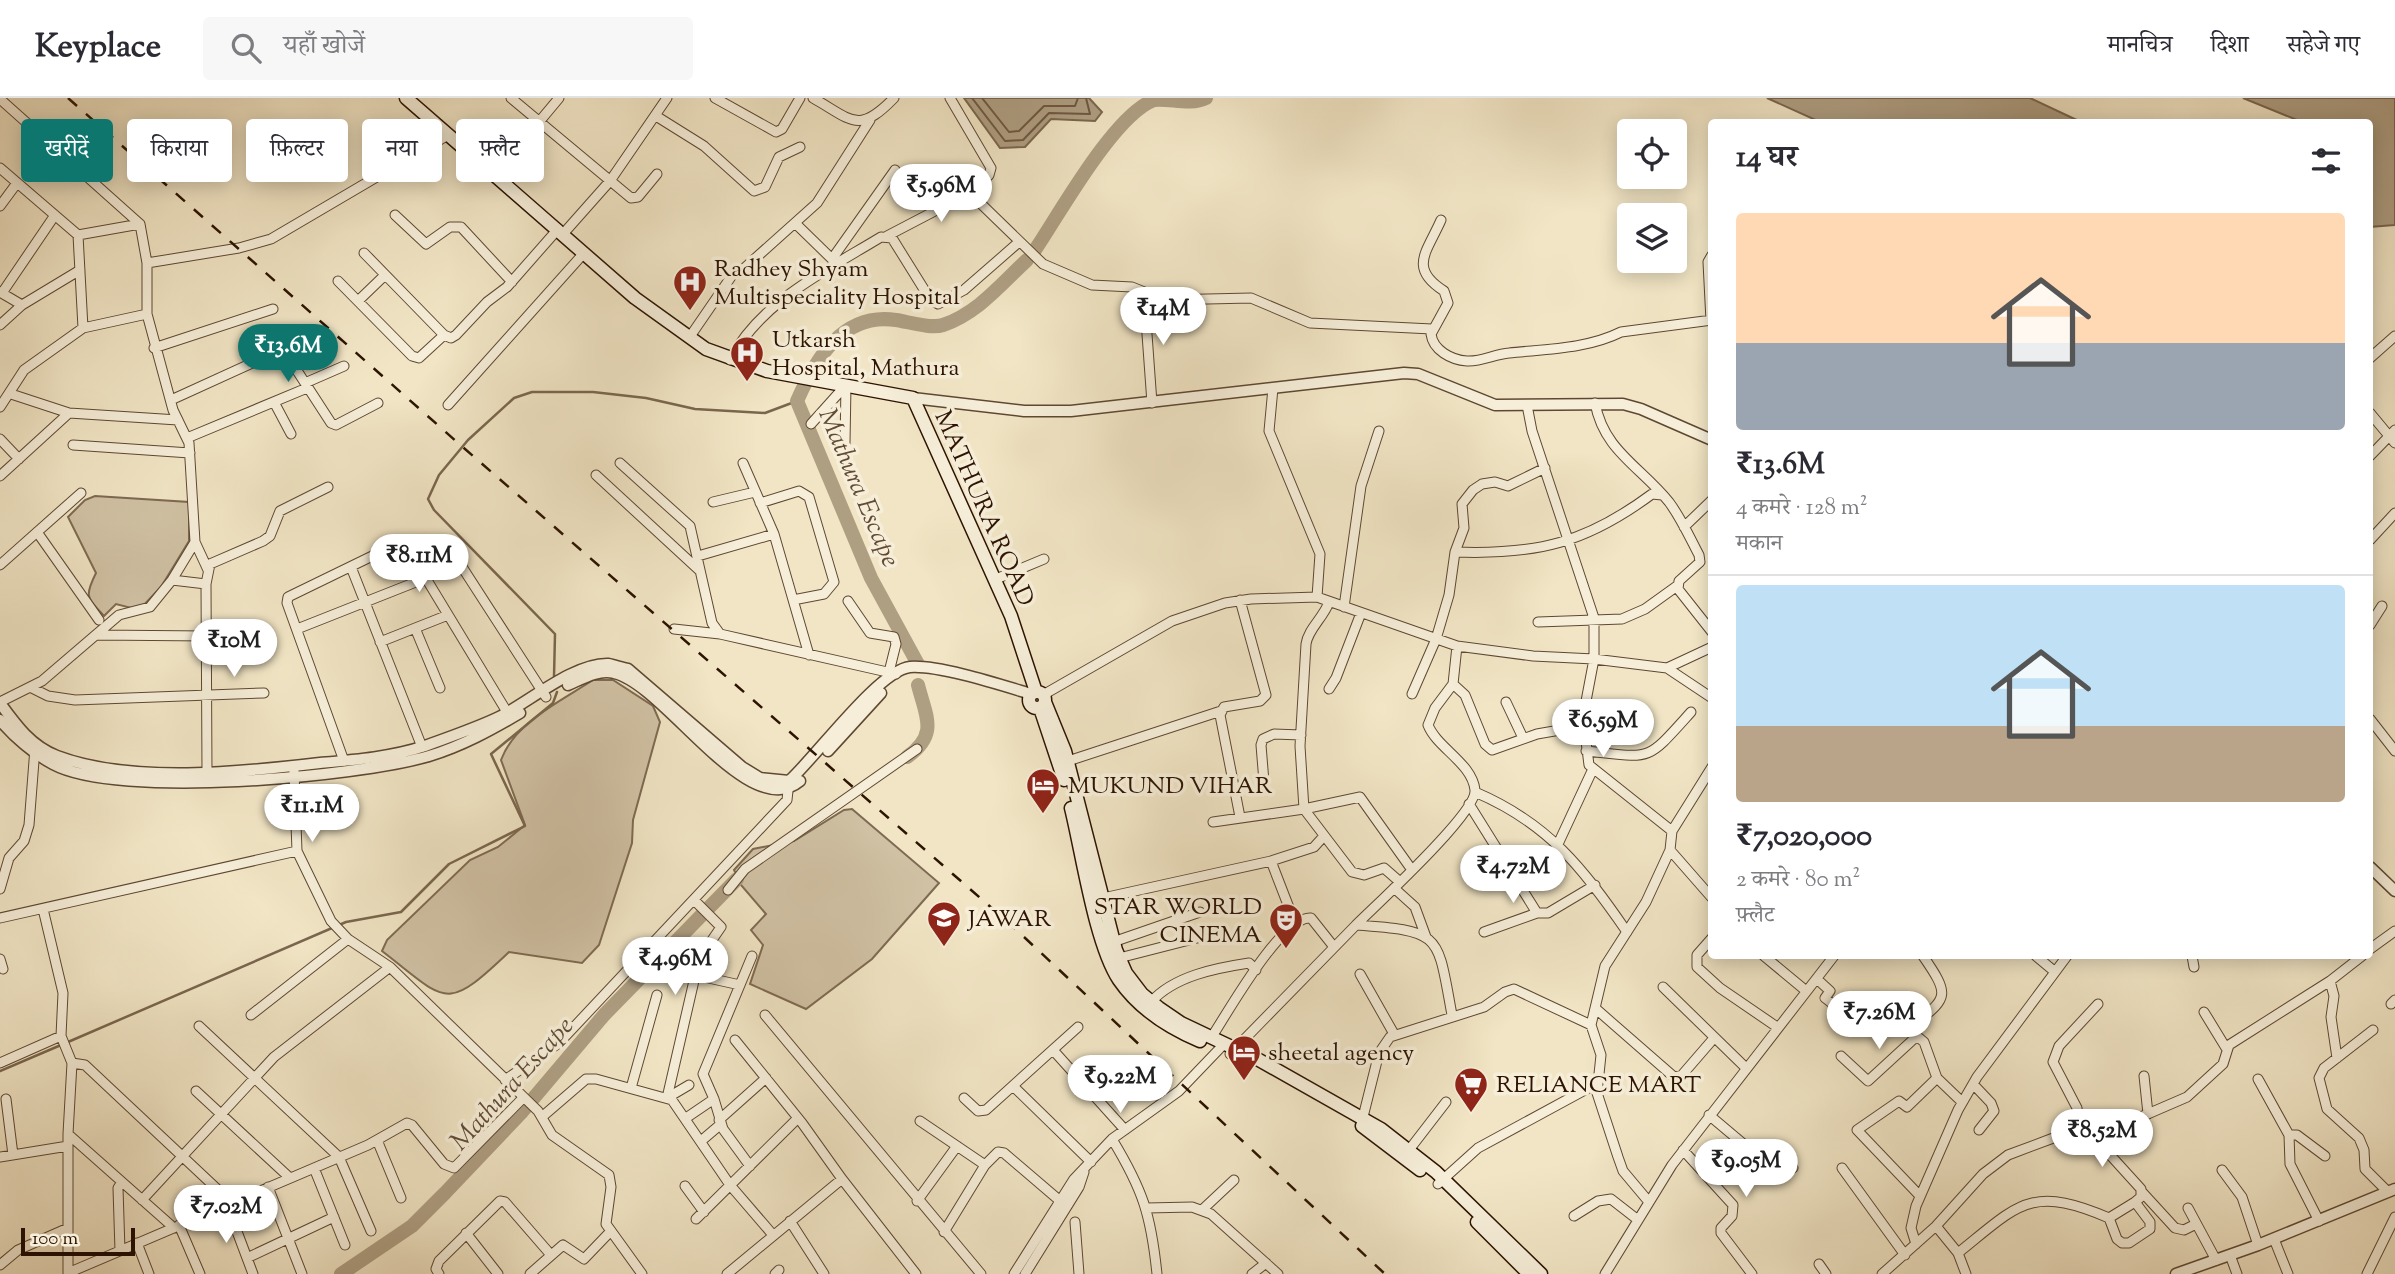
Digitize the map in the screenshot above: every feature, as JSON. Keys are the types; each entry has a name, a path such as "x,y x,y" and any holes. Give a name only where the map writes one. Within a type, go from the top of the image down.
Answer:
{"main road":[{"name":"MATHURA ROAD","path":"406,98 635,298 689,338 730,360 792,376 913,398 996,579 1078,815 1114,942 1126,973 1152,1002 1181,1023 1371,1132 1440,1182 1529,1274"},
{"name":"MATHURA ROAD","path":"1037,698 1058,729 1068,761 1102,939 1119,980 1153,1015 1180,1033 1227,1049"},
{"path":"1227,1049 1363,1117 1409,1150 1541,1274"}],"street":[{"path":"511,98 536,119"},
{"path":"542,119 559,98"},
{"path":"715,98 776,132 782,129 800,98"},
{"path":"813,98 853,120 870,120"},
{"path":"689,338 733,274 740,272 817,203 870,120 894,98"},
{"path":"730,360 743,339 781,301 835,262 972,191 989,174 991,168 950,98"},
{"path":"0,99 139,224 147,263 148,314 154,348 178,421 187,438 195,542 208,570"},
{"path":"364,253 444,335 451,338 512,282 610,181 665,99"},
{"path":"656,116 704,146 754,191 765,187 779,157 800,147"},
{"path":"544,126 634,199 657,174"},
{"path":"147,263 239,248 271,239 448,135"},
{"path":"0,168 78,235 83,328"},
{"path":"835,262 895,170"},
{"path":"0,206 17,183"},
{"path":"972,191 975,199 1043,264 1092,285 1132,286 1164,300 1251,298 1310,323 1432,329"},
{"path":"22,305 1,293 55,215"},
{"path":"395,215 426,244 432,243 450,227 461,227 512,282"},
{"path":"1441,220 1423,263 1426,278 1448,296 1448,303 1432,329 1432,340 1442,352 1471,361 1508,353 1561,348 1607,339 1620,332 1708,321"},
{"path":"78,235 139,224"},
{"path":"796,224 835,262"},
{"path":"887,236 896,243 930,299 938,304 964,290 1019,242"},
{"path":"448,405 584,253"},
{"path":"0,325 22,305 80,270"},
{"path":"358,301 386,275"},
{"path":"338,281 416,358 424,355 444,335"},
{"path":"1144,293 1152,403"},
{"path":"154,348 273,309"},
{"path":"0,407 11,394 20,374 83,328 148,314"},
{"path":"2373,355 2395,335"},
{"path":"294,365 323,347"},
{"path":"171,400 278,349 286,351 333,425 378,403"},
{"path":"187,438 274,401 344,366"},
{"path":"913,398 1036,411 1152,403 1334,379 1404,373 1418,374 1488,403 1595,403 1641,409 1708,438"},
{"path":"811,424 846,385"},
{"path":"845,443 846,385"},
{"path":"1273,388 1269,431 1320,554 1317,597"},
{"path":"11,394 69,413 178,421"},
{"path":"274,401 292,434"},
{"path":"1538,622 1622,619 1645,609 1677,586 1701,558 1662,495 1609,441 1599,424 1595,403"},
{"path":"1527,405 1594,618 1594,659 1583,726 1592,771 1672,831"},
{"path":"1,473 69,413"},
{"path":"2373,416 2393,436 2373,453"},
{"path":"1344,607 1361,486 1379,430"},
{"path":"0,439 19,459"},
{"path":"73,445 190,453"},
{"path":"620,463 690,526 712,623 720,634"},
{"path":"743,463 774,534 809,656"},
{"path":"1412,694 1436,639 1449,595 1455,552 1465,528 1462,504 1472,490 1488,482 1508,486 1545,468"},
{"path":"596,475 700,570"},
{"path":"207,772 205,695 208,570 214,561 270,536 277,516 285,507 328,487"},
{"path":"760,503 799,491 810,496 834,582 830,591 824,594 793,600"},
{"path":"713,502 755,492"},
{"path":"0,565 81,493"},
{"path":"1455,552 1492,554 1568,542 1616,521 1652,494 1662,495"},
{"path":"1684,527 1708,504"},
{"path":"2373,537 2395,513"},
{"path":"37,532 99,620"},
{"path":"698,556 774,534"},
{"path":"0,889 9,858 24,841 29,825 35,748 0,703 32,688 119,615 150,607 172,580 195,542"},
{"path":"344,761 287,603 288,597 399,543 407,547 509,715"},
{"path":"455,556 545,694"},
{"path":"996,579 1044,559"},
{"path":"351,567 422,747"},
{"path":"297,629 426,578"},
{"path":"172,580 206,584"},
{"path":"1677,586 1680,594 1708,627"},
{"path":"0,720 35,748 113,773 218,782 422,747 509,715 589,667 608,664 628,669 742,767 760,778 788,784 806,776 886,688 904,675 914,674 1037,698 1172,621 1240,600 1317,597 1457,646 1667,668 1708,695"},
{"path":"1068,761 1221,711 1228,706 1260,701 1266,695 1240,600"},
{"path":"848,601 870,633 894,637 896,643 892,673"},
{"path":"1329,601 1324,616 1307,638 1301,734 1304,809 1352,872 1364,875 1384,868 1415,906 1426,937 1440,951 1452,1015"},
{"path":"2373,620 2382,606"},
{"path":"1329,689 1336,678 1361,613"},
{"path":"380,642 448,615"},
{"path":"415,628 440,688"},
{"path":"674,629 720,634 892,673"},
{"path":"97,635 206,636"},
{"path":"1457,646 1453,684 1434,708 1428,726 1458,762 1475,792 1528,819 1558,844 1595,886 1627,932"},
{"path":"1667,668 1708,650"},
{"path":"505,1080 559,1043 787,800 788,784 892,673 908,667 939,671 1037,698"},
{"path":"1453,684 1462,690 1488,748 1497,749 1523,738 1583,726"},
{"path":"32,688 48,696 75,700 264,693"},
{"path":"1506,702 1523,738"},
{"path":"1221,711 1240,817"},
{"path":"1586,751 1642,757 1651,754 1691,712"},
{"path":"113,773 294,771 385,765 429,756 492,731 509,715"},
{"path":"2373,723 2395,751"},
{"path":"1264,782 1261,745 1263,739 1274,734 1301,734"},
{"path":"728,890 745,869 917,749"},
{"path":"294,771 298,852 331,921 348,939 390,967 540,1114 552,1135 609,1175 611,1187 606,1224 642,1274"},
{"path":"1558,844 1592,771"},
{"path":"1649,1202 1623,1171 1596,1084 1601,1055 1591,1024 1602,975 1646,902 1670,850 1672,831 1708,773"},
{"path":"1014,1274 1074,1179 1112,1139 1179,1091 1334,947 1444,837 1475,792"},
{"path":"1213,822 1304,809 1360,797 1412,870"},
{"path":"1469,804 1537,914"},
{"path":"1103,898 1271,861 1314,847 1324,836"},
{"path":"1670,850 1708,893"},
{"path":"0,918 298,852"},
{"path":"1271,861 1295,923"},
{"path":"2373,869 2393,886"},
{"path":"1484,932 1537,914 1548,913 1595,886"},
{"path":"667,1098 701,956 721,927 694,900"},
{"path":"43,909 63,993 62,1038 71,1059 68,1273 339,1157 377,1140 401,1125 412,1125 444,1164 454,1168 524,1099"},
{"path":"1114,942 1200,912"},
{"path":"1211,1038 1272,946 1295,923 1303,918 1311,918 1334,947"},
{"path":"1356,925 1426,937"},
{"path":"2373,947 2395,931"},
{"path":"1119,958 1205,936"},
{"path":"251,1015 348,939"},
{"path":"1708,943 1697,955 1697,967 1720,988 1777,1027"},
{"path":"750,1166 720,1122 703,1074 752,956"},
{"path":"0,959 2,969"},
{"path":"1768,959 1805,990"},
{"path":"1605,1274 1683,1150 1831,959"},
{"path":"1841,1056 1868,1081 1940,1004 1943,997 1940,985 1925,959"},
{"path":"2040,959 2054,971"},
{"path":"1916,1244 1911,1228 1920,1196 1962,1102 2064,959"},
{"path":"2193,959 2194,967"},
{"path":"2226,1048 2330,981 2357,959"},
{"path":"1152,1002 1174,983 1236,965 1249,963 1256,970"},
{"path":"142,1200 274,1057 390,967"},
{"path":"1360,974 1394,1034"},
{"path":"695,975 740,985"},
{"path":"1818,981 1830,991 1825,998 1867,1030 1885,1010 1924,1042 1937,1079 1962,1102"},
{"path":"2330,981 2334,996 2331,1017 2337,1058"},
{"path":"1663,987 1746,1068"},
{"path":"1363,1117 1379,1053 1394,1034 1484,1007 1514,989 1591,1024"},
{"path":"631,1088 657,995"},
{"path":"2080,1135 2077,1108 2053,1062 2059,1046 2098,1004"},
{"path":"1595,1009 1674,1077 1682,1075 1714,1038"},
{"path":"1882,1274 1936,1226 1983,1174 2008,1154 2056,1137 2099,1135 2194,1093 2223,1064 2226,1048 2204,1012"},
{"path":"765,1015 981,1274"},
{"path":"199,1026 339,1157 371,1231"},
{"path":"964,1098 983,1112 1078,1027"},
{"path":"2176,1274 2197,1271 2216,1260 2391,1191 2365,1168 2359,1138 2327,1108 2319,1078 2324,1068 2373,1030"},
{"path":"0,1063 62,1038"},
{"path":"735,1040 798,1118 916,1274"},
{"path":"1053,1050 1125,1130"},
{"path":"71,1059 85,1065 183,1156 229,1204 253,1274"},
{"path":"2144,1076 2148,1114"},
{"path":"701,1141 766,1078"},
{"path":"540,1114 586,1079 667,1098 686,1118 730,1185 773,1235"},
{"path":"1920,1196 1857,1130 1899,1101 1907,1107 1937,1079"},
{"path":"2258,1079 2289,1135 2290,1164 2319,1221"},
{"path":"1440,1182 1478,1148 1596,1084"},
{"path":"1973,1084 1991,1102 1994,1111 1979,1130"},
{"path":"667,1098 689,1085"},
{"path":"1013,1086 1091,1162"},
{"path":"196,1091 290,1178"},
{"path":"6,1098 13,1155"},
{"path":"686,1118 714,1099"},
{"path":"1409,1150 1446,1102"},
{"path":"1709,1115 1760,1158 1793,1168"},
{"path":"685,1186 700,1215 798,1118"},
{"path":"920,1121 985,1165"},
{"path":"68,1134 142,1200 176,1226 200,1274"},
{"path":"2092,1135 2175,1228 2184,1230 2196,1224"},
{"path":"2289,1135 2297,1135 2325,1156"},
{"path":"1112,1139 1130,1169 1147,1208 1152,1226 1157,1274"},
{"path":"377,1140 401,1198"},
{"path":"0,1157 68,1146"},
{"path":"917,1200 957,1146"},
{"path":"1683,1150 1733,1205 1732,1216 1721,1228 1721,1233 1752,1274"},
{"path":"944,1232 993,1153 1004,1153 1059,1200"},
{"path":"314,1168 345,1245"},
{"path":"1842,1168 1905,1255"},
{"path":"2222,1170 2242,1197 2258,1245"},
{"path":"1025,1274 1079,1187 1084,1171"},
{"path":"727,1274 842,1179"},
{"path":"1202,1210 1234,1180"},
{"path":"120,1251 118,1188 122,1182"},
{"path":"268,1187 302,1274"},
{"path":"1958,1253 2007,1214 2035,1200 2050,1201 2109,1218 2134,1202 2142,1192"},
{"path":"1574,1216 1598,1201 1611,1199 1638,1220"},
{"path":"438,1274 436,1265 494,1204 505,1202 551,1255"},
{"path":"2109,1218 2116,1239 2122,1243 2147,1233 2150,1223 2134,1202"},
{"path":"1147,1208 1202,1210 1211,1214 1278,1274"},
{"path":"2188,1208 2216,1260"},
{"path":"247,1258 334,1217"},
{"path":"2367,1274 2395,1217"},
{"path":"790,1221 824,1274"},
{"path":"1075,1222 1079,1274"},
{"path":"1936,1226 1958,1253 1966,1274"},
{"path":"0,1265 18,1250 68,1228"},
{"path":"466,1233 498,1274"},
{"path":"530,1274 563,1245 584,1259 610,1233"},
{"path":"2274,1239 2288,1274"},
{"path":"137,1243 149,1274"},
{"path":"2230,1255 2237,1274"},
{"path":"1252,1274 1266,1263"},
{"path":"1819,1264 1826,1274"},
{"path":"625,1274 635,1265"}],"shaded area":[{"path":"95,496 189,502 189,541 161,587 139,610 116,604 104,616 89,596 96,573 68,517 85,500"},
{"path":"593,680 613,680 653,706 660,722 633,820 632,843 599,945 582,963 509,952 471,985 446,994 434,990 382,951 387,940 470,860 498,847 525,825 501,760 517,734 528,724"},
{"path":"852,809 939,883 872,959 806,1009 750,984 763,945 751,930 766,914 741,885 734,870 753,849 794,841 844,810"}],"water":[{"path":"964,98 1089,98 1102,112 1095,121 1051,119 1025,147 1000,148"},
{"path":"1767,98 2030,98 2075,119 1813,119"},
{"path":"2243,98 2395,98 2395,225 2373,227 2373,119 2295,119"}],"waterway":[{"name":"Mathura Escape","path":"1035,250 1105,144 1138,109 1154,100 1187,102 1206,98"},
{"name":"Mathura Escape","path":"919,666 871,578 797,401 822,355 846,331 877,320 896,320 926,326 938,326 956,320 978,305 1027,260"},
{"path":"554,677 555,634 434,510 428,499 439,475 468,440 514,398 532,392 593,392 646,398 695,409 765,413 797,401"},
{"name":"Mathura Escape","path":"907,757 917,749 927,733 928,724 918,685"},
{"path":"68,1042 346,922 401,912 449,864 525,826 491,754 553,703 557,692"},
{"name":"Mathura Escape","path":"341,1274 412,1226 521,1113 604,1015 737,879"},
{"path":"0,1071 61,1045"}],"railway":[{"path":"68,98 457,442 1009,923 1385,1274"}],"place":[{"name":"Radhey Shyam Multispeciality Hospital","path":"690,312"},
{"name":"Utkarsh Hospital, Mathura","path":"747,383"},
{"name":"MUKUND VIHAR","path":"1043,815"},
{"name":"JAWAR","path":"944,948"},
{"name":"STAR WORLD CINEMA","path":"1286,950"},
{"name":"sheetal agency","path":"1244,1082"},
{"name":"RELIANCE MART","path":"1471,1114"}]}
